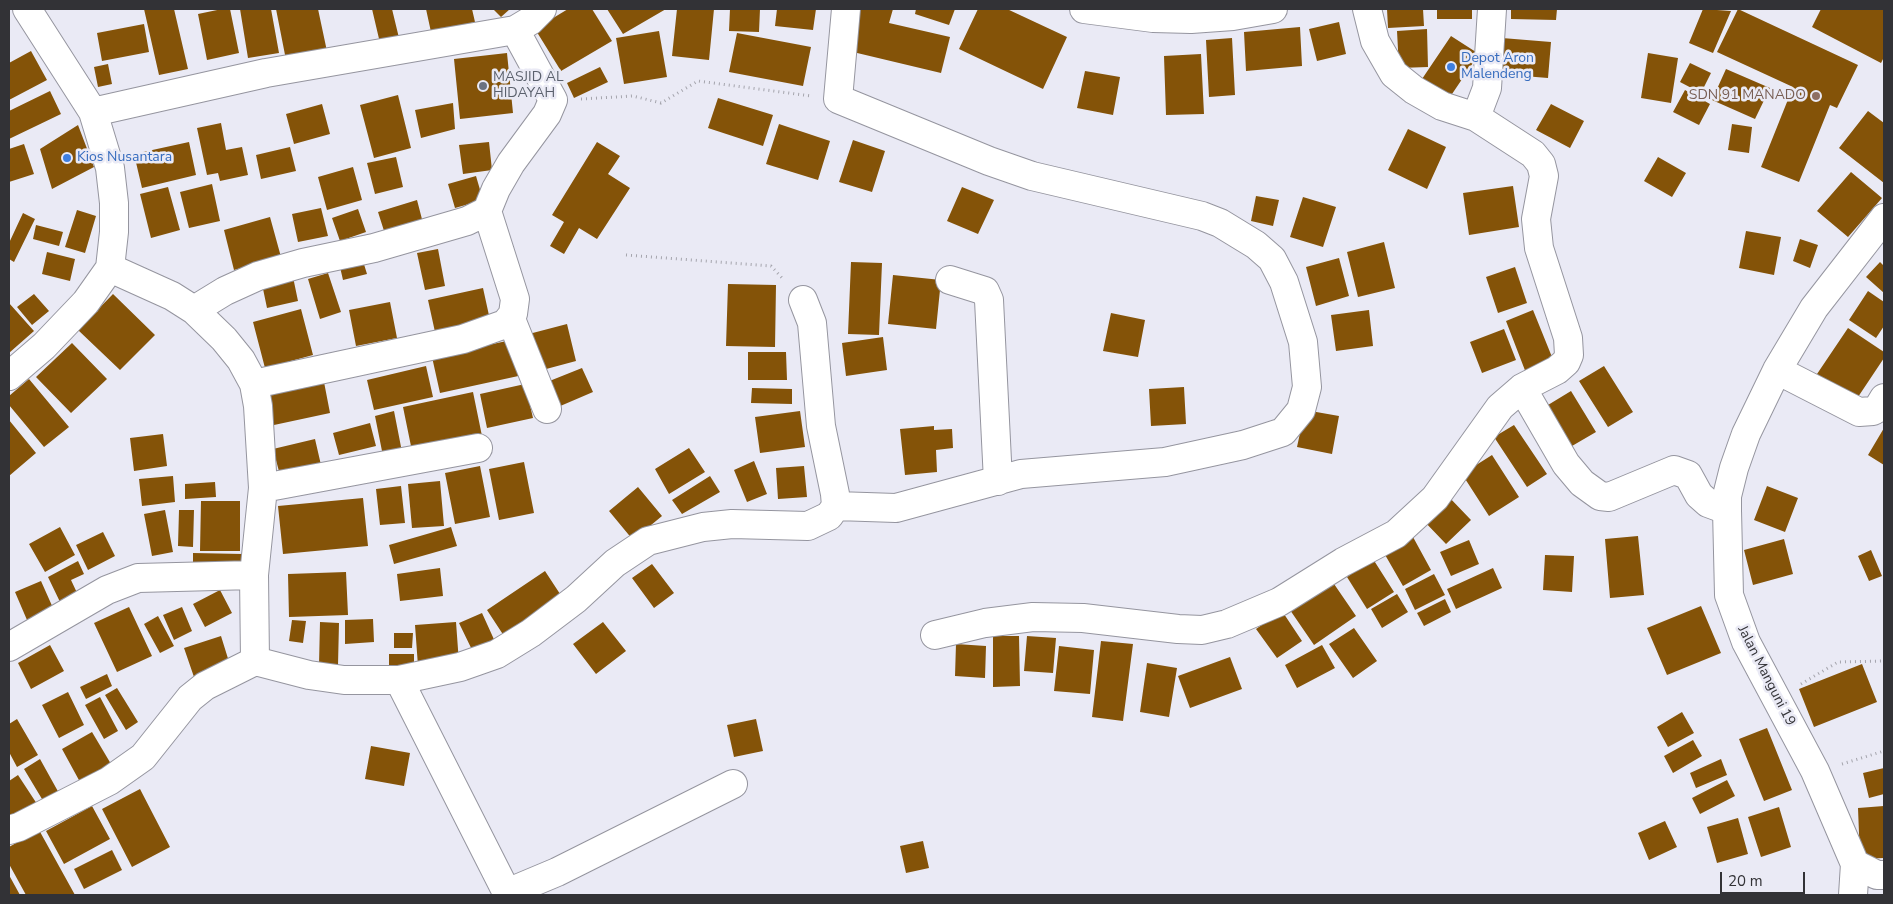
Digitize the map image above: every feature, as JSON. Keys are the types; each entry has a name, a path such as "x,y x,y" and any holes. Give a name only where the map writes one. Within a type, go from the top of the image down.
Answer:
{"street":[{"path":"9,376 44,346 80,308 110,268 114,203 110,168 93,112 27,9"},
{"path":"93,112 266,73 515,30 530,21 542,9"},
{"path":"836,506 896,508 1021,474 1165,462 1243,445 1283,432 1301,410 1307,387 1303,342 1284,282 1272,259 1256,245 1220,223 1202,216 1032,176 989,161 838,99 846,9"},
{"path":"1084,9 1135,16 1191,19 1233,16 1273,9"},
{"path":"935,635 985,623 1033,617 1083,618 1202,630 1227,624 1280,602 1343,562 1396,534 1435,498 1500,407 1522,388 1557,370 1566,362 1569,355 1568,338 1539,248 1536,219 1544,176 1540,164 1533,154 1476,116 1442,106 1414,90 1394,74 1375,41 1367,9"},
{"path":"1476,116 1487,88 1492,9"},
{"path":"515,30 553,100 547,114 511,164 496,189 487,211 515,299 511,319 547,409"},
{"path":"194,310 225,291 258,276 302,263 384,245 467,221 487,211"},
{"name":"Jalan Manguni 19","path":"1855,864 1815,771 1746,642 1729,595 1726,510 1727,496 1743,442 1777,370 1814,308 1884,218"},
{"path":"110,268 172,296 194,310 224,339 241,360 254,384 258,406 263,488 254,574 255,662"},
{"path":"950,280 985,291 989,300 998,481"},
{"path":"9,830 108,782 143,757 190,698 205,686 255,662 309,675 344,680 399,680 460,667 497,654 531,633 576,599 615,563 648,541 703,526 732,524 808,526 829,516 836,506 821,426 812,323 803,300"},
{"path":"254,384 463,339 505,324 511,319"},
{"path":"1777,370 1859,412 1873,411 1878,408 1884,398"},
{"path":"1522,388 1566,464 1582,484 1600,496 1609,497 1674,470 1688,475 1699,495 1708,503 1726,510"},
{"path":"263,488 478,448"},
{"path":"9,647 107,590 138,578 254,574"},
{"path":"399,680 507,894 557,872 733,784"},
{"path":"1853,895 1855,864 1877,875 1884,875"}],"path":[{"path":"553,100 633,96 661,103 698,81 838,99"},
{"path":"626,255 770,266 803,300"},
{"path":"1775,694 1794,688 1838,662 1884,661"},
{"path":"1815,771 1884,751"}],"building":[{"path":"144,9 174,9 188,69 159,75"},
{"path":"230,9 239,53 207,60 198,14"},
{"path":"240,9 271,9 279,53 248,58"},
{"path":"276,9 318,9 328,56 287,65"},
{"path":"372,9 392,9 399,38 380,43"},
{"path":"426,9 472,9 475,22 431,32"},
{"path":"493,9 510,9 501,17"},
{"path":"568,9 592,9 612,41 561,71 535,29"},
{"path":"607,9 666,9 623,34"},
{"path":"677,9 714,9 709,60 672,56"},
{"path":"730,9 760,9 759,32 729,31"},
{"path":"777,9 816,9 813,30 775,26"},
{"path":"856,9 893,9 889,23 950,37 941,73 853,52 859,28 852,26"},
{"path":"916,9 955,9 949,25 915,14"},
{"path":"978,9 1007,9 1067,37 1043,89 959,49"},
{"path":"1387,9 1423,9 1424,26 1388,28"},
{"path":"1437,9 1472,9 1472,19 1437,19"},
{"path":"1511,9 1557,9 1556,20 1511,19"},
{"path":"1703,9 1731,11 1713,53 1689,43"},
{"name":"SDN 91 MANADO","path":"1738,9 1858,65 1837,108 1830,105 1799,182 1761,167 1793,87 1717,52"},
{"path":"1821,9 1884,10 1884,57 1881,63 1812,27"},
{"path":"1339,22 1346,54 1317,61 1309,29"},
{"path":"144,24 149,52 102,61 97,33"},
{"path":"1300,27 1302,66 1246,71 1244,32"},
{"path":"1427,29 1428,67 1399,68 1397,31"},
{"path":"659,31 667,77 624,84 616,38"},
{"path":"737,33 811,47 803,86 729,72"},
{"name":"Depot Aron Malendeng","path":"1451,36 1479,54 1450,97 1422,79"},
{"path":"1232,38 1235,95 1209,97 1206,40"},
{"path":"1502,38 1551,42 1548,78 1499,74"},
{"path":"31,51 47,80 9,100 9,63"},
{"name":"MASJID AL HIDAYAH","path":"507,53 513,113 460,119 454,59"},
{"path":"1648,53 1678,58 1671,103 1641,98"},
{"path":"1201,54 1204,114 1166,115 1164,56"},
{"path":"1690,63 1711,73 1701,93 1680,82"},
{"path":"108,64 112,84 98,87 94,67"},
{"path":"600,67 608,82 574,98 567,83"},
{"path":"1726,69 1770,88 1755,119 1712,100"},
{"path":"1085,71 1120,77 1113,115 1077,108"},
{"path":"1685,90 1710,104 1699,125 1673,112"},
{"path":"50,91 61,114 9,139 9,111"},
{"path":"398,95 411,148 374,158 360,105"},
{"path":"718,98 773,115 763,146 708,128"},
{"path":"453,103 455,129 421,138 415,110"},
{"path":"322,104 330,134 294,144 286,114"},
{"path":"1551,104 1584,121 1570,148 1536,130"},
{"path":"1868,111 1884,123 1884,183 1839,148"},
{"path":"221,123 226,150 242,147 248,175 220,181 218,173 207,175 197,128"},
{"path":"779,124 830,141 818,180 766,164"},
{"path":"1732,124 1752,127 1749,153 1728,150"},
{"name":"Kios Nusantara","path":"78,125 94,167 52,189 40,149"},
{"path":"1408,129 1446,147 1427,189 1388,170"},
{"path":"853,140 885,151 872,192 839,182"},
{"path":"189,142 196,175 142,188 134,154"},
{"path":"489,142 492,170 463,174 459,145"},
{"path":"597,142 620,156 608,174 630,188 597,239 579,228 564,254 550,246 564,222 552,215"},
{"path":"24,144 34,174 9,182 9,149"},
{"path":"290,147 296,171 261,179 256,155"},
{"path":"396,157 403,187 375,194 367,163"},
{"path":"1658,157 1686,173 1672,197 1644,181"},
{"path":"353,167 362,200 327,210 318,177"},
{"path":"1851,172 1882,198 1848,237 1817,211"},
{"path":"476,176 483,200 455,208 448,184"},
{"path":"212,184 220,221 189,228 180,192"},
{"path":"1513,186 1519,227 1469,235 1463,193"},
{"path":"168,187 180,230 151,238 140,194"},
{"path":"962,187 994,200 978,234 947,221"},
{"path":"1256,196 1279,200 1273,226 1251,221"},
{"path":"1303,197 1336,207 1323,247 1290,237"},
{"path":"417,200 423,223 385,234 378,212"},
{"path":"321,208 328,236 298,242 292,214"},
{"path":"358,209 366,232 340,241 332,218"},
{"path":"77,210 96,216 85,253 65,247"},
{"path":"23,213 35,219 14,262 9,259 9,243"},
{"path":"270,217 281,257 234,270 224,230"},
{"path":"36,225 63,232 59,246 33,239"},
{"path":"1746,231 1781,237 1774,275 1739,268"},
{"path":"1800,239 1818,245 1810,268 1793,261"},
{"path":"1384,242 1395,288 1358,297 1347,252"},
{"path":"438,249 445,286 425,290 417,253"},
{"path":"47,252 75,259 70,281 42,274"},
{"path":"1339,258 1349,296 1316,306 1306,267"},
{"path":"363,261 367,274 343,280 340,267"},
{"path":"851,262 882,263 879,335 848,334"},
{"path":"1880,262 1884,266 1884,293 1866,277"},
{"path":"1515,267 1527,303 1498,313 1486,277"},
{"path":"328,273 341,312 320,319 308,279"},
{"path":"893,275 941,280 936,329 888,324"},
{"path":"293,277 298,301 267,308 262,284"},
{"path":"728,284 776,285 775,347 726,346"},
{"path":"483,288 490,320 435,332 428,300"},
{"path":"1868,291 1884,302 1884,326 1876,338 1849,320"},
{"path":"34,294 49,311 32,325 17,307"},
{"path":"113,294 155,335 120,370 78,330"},
{"path":"390,302 397,338 356,346 349,310"},
{"path":"9,303 34,331 9,353"},
{"path":"301,309 313,355 265,368 253,322"},
{"path":"1369,310 1373,346 1336,351 1331,315"},
{"path":"1533,310 1554,362 1526,373 1506,321"},
{"path":"1111,313 1145,320 1138,357 1103,351"},
{"path":"567,324 576,361 535,372 525,335"},
{"path":"1848,328 1884,352 1884,358 1856,400 1817,374"},
{"path":"1504,329 1516,360 1482,373 1470,342"},
{"path":"883,337 887,370 846,376 842,343"},
{"path":"516,339 523,375 440,393 432,357"},
{"path":"72,343 107,379 71,413 36,377"},
{"path":"748,352 786,352 787,380 748,380"},
{"path":"426,366 433,397 374,410 367,380"},
{"path":"1604,366 1633,412 1608,427 1579,381"},
{"path":"582,368 593,392 558,407 547,382"},
{"path":"29,379 69,427 44,447 9,405 9,396"},
{"path":"324,382 330,413 274,425 267,394"},
{"path":"525,384 533,418 487,428 480,394"},
{"path":"1184,387 1186,424 1151,426 1149,389"},
{"path":"752,388 792,389 792,404 751,403"},
{"path":"1571,391 1596,432 1572,446 1548,405"},
{"path":"473,392 482,436 412,451 403,407"},
{"path":"1305,410 1339,416 1332,454 1297,447"},
{"path":"394,411 402,452 383,456 375,416"},
{"path":"800,411 805,447 760,453 755,417"},
{"path":"9,420 36,453 9,476"},
{"path":"370,423 376,446 339,455 333,433"},
{"path":"1514,425 1547,474 1527,487 1494,437"},
{"path":"934,426 934,430 952,429 953,448 936,450 937,472 905,475 900,429"},
{"path":"1884,428 1884,465 1868,455"},
{"path":"163,434 167,466 134,471 130,438"},
{"path":"315,439 321,465 280,475 273,449"},
{"path":"689,448 705,472 669,494 655,469"},
{"path":"1492,455 1519,497 1489,516 1462,474"},
{"path":"754,461 767,494 747,502 734,470"},
{"path":"524,462 534,513 499,520 489,469"},
{"path":"480,466 490,517 455,524 445,473"},
{"path":"804,466 807,497 778,499 776,468"},
{"path":"173,476 175,502 142,506 139,479"},
{"path":"710,476 720,492 682,514 672,500"},
{"path":"440,481 444,526 412,528 408,484"},
{"path":"215,482 216,497 185,499 185,484"},
{"path":"401,486 405,523 380,525 376,489"},
{"path":"1767,486 1798,498 1785,532 1754,520"},
{"path":"638,487 662,516 633,540 609,511"},
{"path":"1447,495 1471,520 1446,544 1422,519"},
{"path":"363,498 368,546 283,554 278,506"},
{"path":"201,501 240,501 240,551 200,551"},
{"path":"165,510 173,552 152,556 144,514"},
{"path":"179,510 194,510 193,547 178,546"},
{"path":"60,527 75,555 45,572 29,544"},
{"path":"451,527 457,546 394,564 389,545"},
{"path":"103,532 115,556 88,570 76,545"},
{"path":"1638,536 1644,595 1610,598 1605,539"},
{"path":"1413,537 1431,570 1403,586 1384,553"},
{"path":"1784,539 1793,574 1753,585 1744,550"},
{"path":"1469,540 1479,564 1451,576 1440,552"},
{"path":"1871,550 1882,576 1869,581 1858,556"},
{"path":"193,553 243,554 243,565 193,565"},
{"path":"1545,555 1574,556 1572,592 1543,590"},
{"path":"1373,559 1394,592 1367,609 1347,577"},
{"path":"78,561 84,574 71,580 78,595 61,604 48,577"},
{"path":"652,564 674,593 654,608 632,578"},
{"path":"440,568 443,596 400,601 397,574"},
{"path":"1493,568 1502,588 1456,609 1447,589"},
{"path":"545,571 562,597 504,636 487,610"},
{"path":"346,572 348,615 289,617 288,574"},
{"path":"1434,574 1445,595 1415,610 1405,589"},
{"path":"41,581 53,608 27,620 15,592"},
{"path":"1332,581 1356,616 1314,645 1290,610"},
{"path":"220,590 232,613 205,627 193,604"},
{"path":"1397,594 1408,612 1382,628 1371,609"},
{"path":"1445,599 1451,612 1424,626 1417,613"},
{"path":"1701,606 1721,653 1667,675 1647,628"},
{"path":"129,607 152,656 117,672 94,623"},
{"path":"182,607 192,631 174,640 163,615"},
{"path":"1282,611 1302,641 1277,658 1256,629"},
{"path":"482,613 497,646 475,656 459,623"},
{"path":"158,616 174,646 160,653 144,624"},
{"path":"373,619 374,642 345,644 345,620"},
{"path":"292,620 306,621 303,643 289,641"},
{"path":"320,622 339,623 338,665 319,665"},
{"path":"456,622 459,663 418,666 415,625"},
{"path":"603,622 626,651 596,674 573,644"},
{"path":"1354,628 1377,661 1353,678 1329,644"},
{"path":"394,633 413,633 412,648 394,648"},
{"path":"221,636 230,665 194,677 184,648"},
{"path":"993,636 1019,636 1020,686 993,687"},
{"path":"1027,636 1056,638 1053,673 1024,671"},
{"path":"1101,641 1133,644 1123,721 1092,717"},
{"path":"956,644 986,646 985,678 955,676"},
{"path":"50,645 64,671 31,689 18,663"},
{"path":"1322,645 1335,668 1297,688 1285,665"},
{"path":"1059,646 1094,650 1090,694 1054,691"},
{"path":"389,654 414,654 414,667 389,666"},
{"path":"1230,657 1242,689 1190,708 1178,676"},
{"path":"1147,663 1177,668 1169,717 1140,712"},
{"path":"1862,664 1877,702 1814,727 1799,689"},
{"path":"107,674 112,686 86,699 80,687"},
{"path":"117,688 138,722 126,730 105,695"},
{"path":"68,692 84,725 59,738 42,705"},
{"path":"100,697 118,731 104,739 85,705"},
{"path":"1682,712 1694,733 1668,747 1657,727"},
{"path":"17,719 38,755 17,767 9,752 9,724"},
{"path":"756,719 763,751 734,757 727,725"},
{"path":"1767,728 1792,790 1764,801 1739,739"},
{"path":"92,732 111,764 80,782 62,749"},
{"path":"1693,740 1702,756 1673,773 1664,756"},
{"path":"371,746 410,753 404,786 365,779"},
{"path":"40,759 60,795 45,804 24,769"},
{"path":"1721,759 1727,775 1696,788 1690,773"},
{"path":"1884,768 1884,794 1869,798 1863,773"},
{"path":"18,775 39,807 9,825 9,781"},
{"path":"1727,780 1735,796 1700,814 1692,798"},
{"path":"140,789 170,847 132,867 102,809"},
{"path":"92,806 110,839 64,864 46,831"},
{"path":"1884,806 1884,858 1860,859 1858,808"},
{"path":"1779,807 1791,847 1761,857 1748,817"},
{"path":"1738,818 1748,854 1717,863 1707,827"},
{"path":"1665,821 1677,847 1649,860 1638,833"},
{"path":"39,830 75,895 26,895 9,864 9,847"},
{"path":"923,841 929,868 906,873 900,846"},
{"path":"112,850 122,870 84,889 74,869"},
{"path":"9,875 20,895 9,895"}],"place":[{"name":"Depot Aron Malendeng","path":"1451,67"},
{"name":"MASJID AL HIDAYAH","path":"483,86"},
{"name":"SDN 91 MANADO","path":"1816,96"},
{"name":"Kios Nusantara","path":"67,158"}]}
